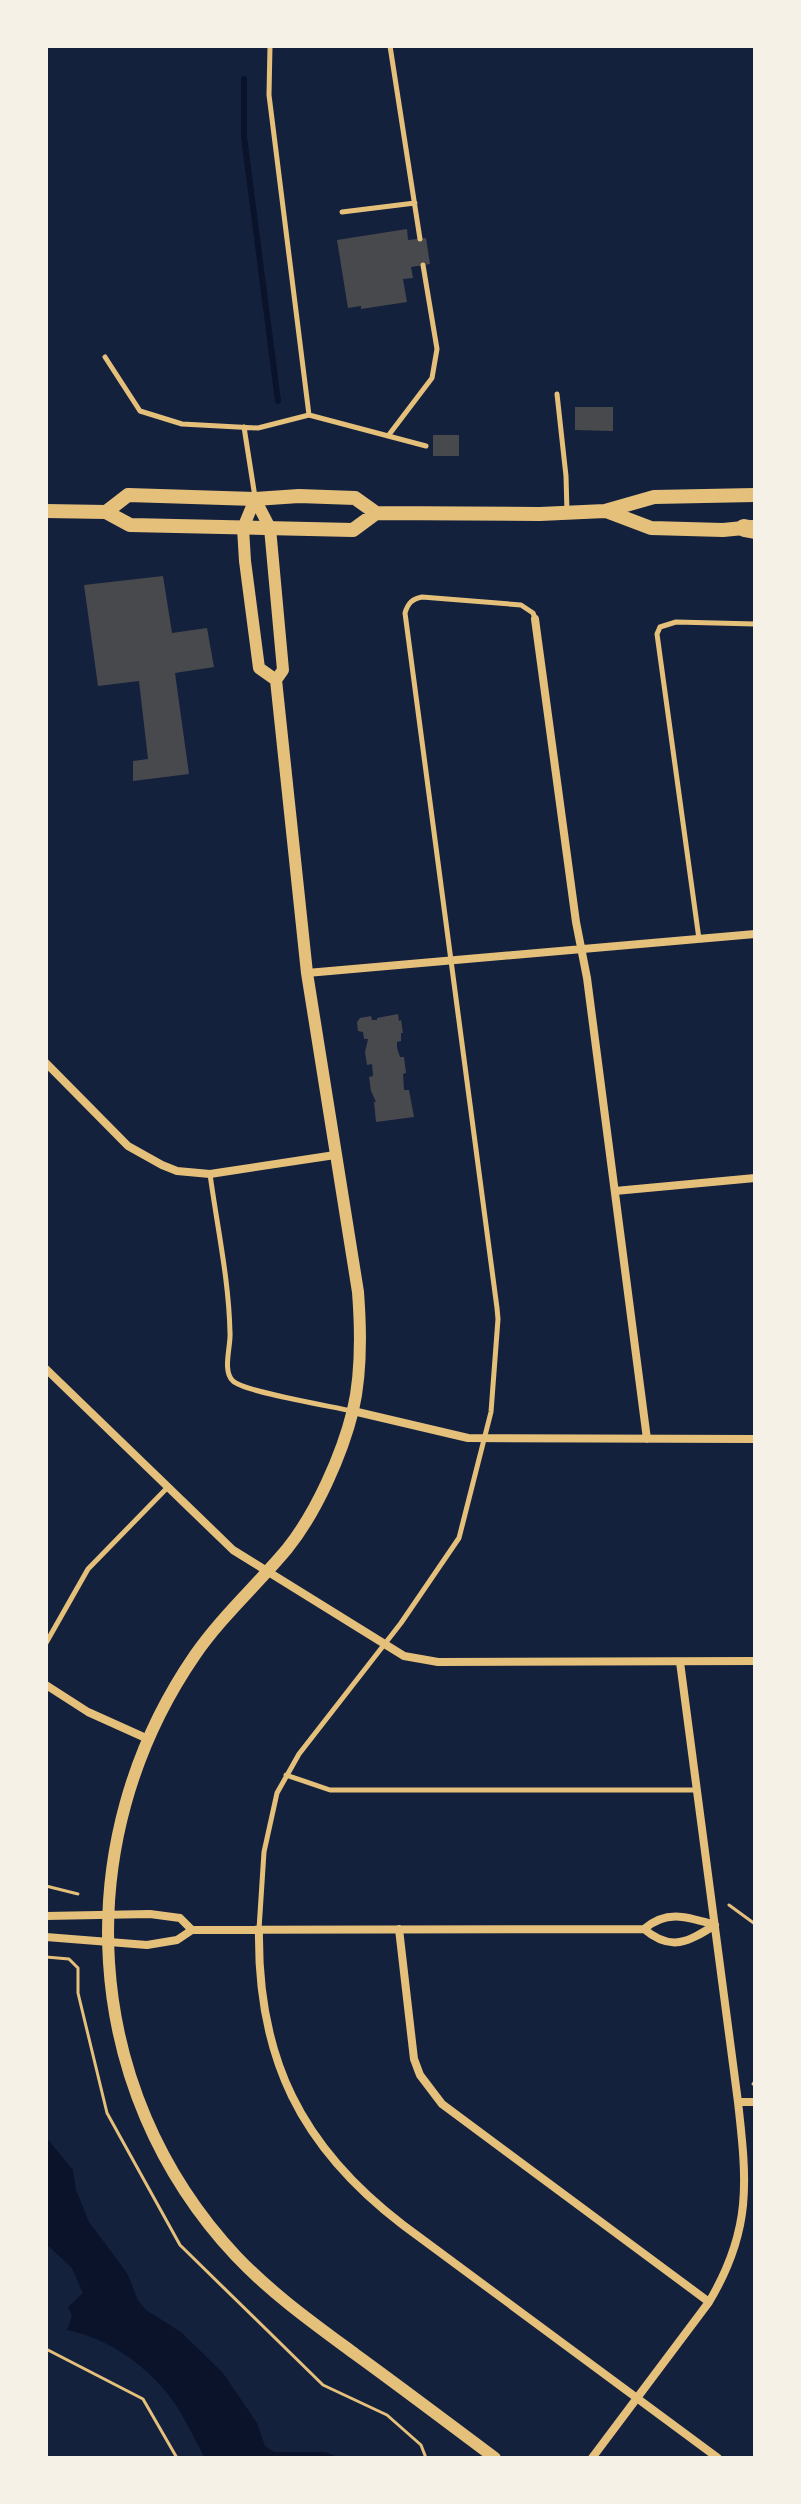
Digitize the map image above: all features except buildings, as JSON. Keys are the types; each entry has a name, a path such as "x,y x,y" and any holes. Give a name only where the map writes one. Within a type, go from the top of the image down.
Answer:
{"main road":[{"path":"106,512 128,495 355,498 376,513 567,513 605,511 654,497 755,495"},
{"path":"46,511 106,512 130,525 353,530 376,513"},
{"path":"605,511 651,528 751,528"}],"street":[{"path":"255,499 243,528 245,561 259,668 276,680"},
{"path":"255,499 270,528 283,670 276,680 307,973 353,1259 360,1343 353,1411 322,1490 297,1535 204,1643 173,1689 137,1767 113,1860 107,1914 116,2021 132,2079 162,2152 198,2209 235,2255 265,2284 495,2458"},
{"path":"535,619 587,978 647,1439"},
{"path":"307,973 755,934"},
{"path":"46,1063 128,1146 177,1171 210,1174 335,1155"},
{"path":"615,1191 755,1178"},
{"path":"46,1369 233,1550 404,1656 438,1662 755,1661"},
{"path":"353,1411 455,1436 755,1439"},
{"path":"592,2458 709,2302 723,2278 742,2223 745,2170 738,2102 680,1662"},
{"path":"46,1685 88,1712 148,1739"},
{"path":"46,1916 150,1914 180,1918 192,1930"},
{"path":"46,1937 147,1945 177,1940 192,1930 644,1929 658,1918 687,1917 715,1925"},
{"path":"644,1929 658,1941 689,1942 715,1925"},
{"path":"259,1929 263,2012 278,2066 314,2134 344,2174 403,2225 718,2458"},
{"path":"399,1929 414,2059 430,2090 442,2104 480,2133 709,2302"},
{"path":"738,2102 755,2102"}],"lane":[{"path":"270,46 269,95 309,415"},
{"path":"390,46 420,239"},
{"path":"342,212 415,203"},
{"path":"388,436 432,378 437,349 423,265"},
{"path":"105,357 140,411 182,424 258,428 309,415 426,446"},
{"path":"557,394 567,513"},
{"path":"244,427 255,499"},
{"path":"259,1929 264,1852 277,1793 299,1754 385,1644 459,1538 491,1412 498,1319 405,613 407,604 422,597 521,605 533,613 535,619"},
{"path":"699,939 657,634 660,627 676,622 755,624"},
{"path":"210,1174 228,1298 231,1337 228,1373 231,1379 249,1389 353,1411"},
{"path":"46,1643 88,1569 167,1488"},
{"path":"286,1775 330,1790 697,1790"}],"path":[{"path":"46,1886 78,1894"},
{"path":"729,1905 755,1924"},
{"path":"46,2349 143,2399 177,2458"}],"water":[{"path":"46,2137 73,2170 76,2190 89,2222 127,2273 138,2300 146,2310 181,2332 223,2373 257,2423 265,2446 274,2452 325,2452 341,2458 205,2458 172,2400 146,2371 109,2345 67,2330 72,2316 68,2307 83,2293 72,2268 46,2244"}],"waterway":[{"path":"244,79 244,137 278,401"}]}
